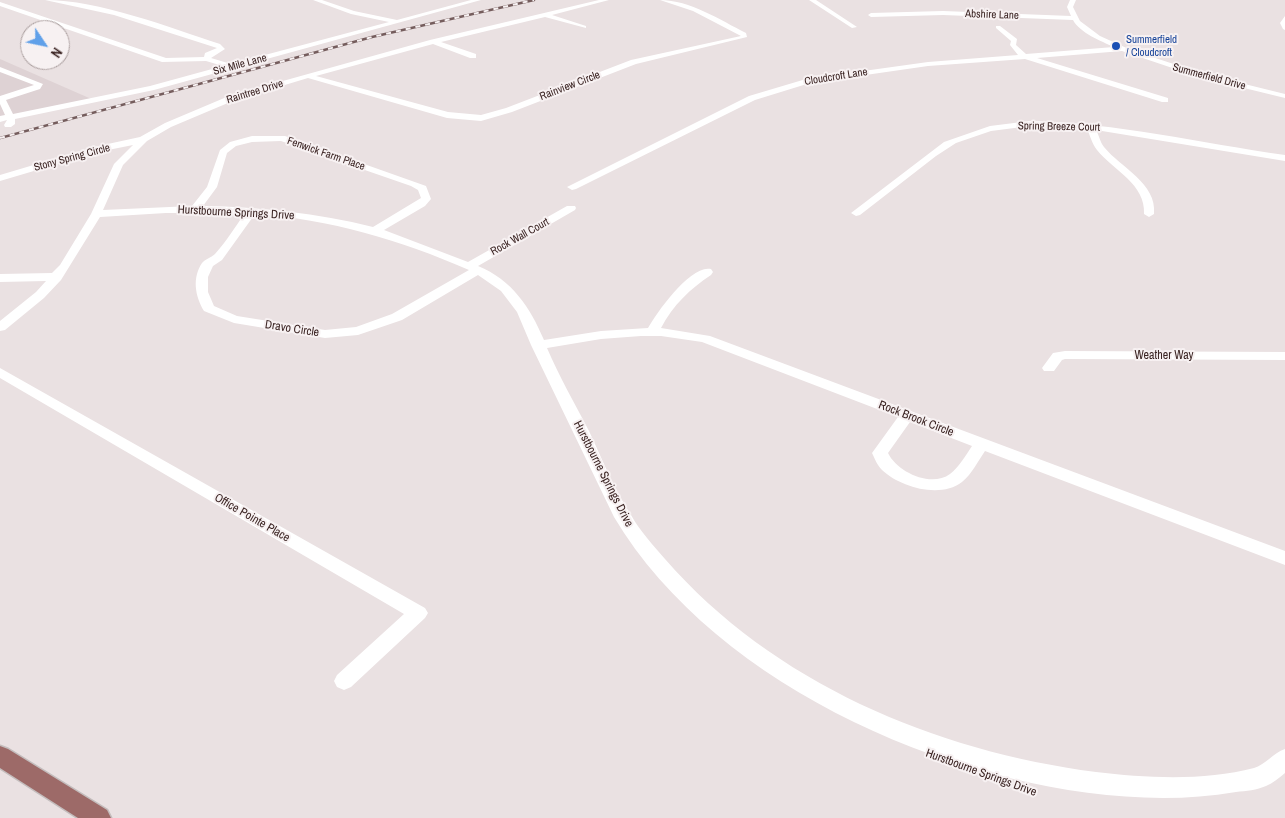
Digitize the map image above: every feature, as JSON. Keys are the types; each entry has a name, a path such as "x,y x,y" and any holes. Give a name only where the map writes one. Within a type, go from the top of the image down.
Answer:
{"main road":[{"path":"0,756 98,818"}],"street":[{"path":"0,3 15,0"},
{"path":"48,0 115,12 221,47 218,51 208,55 207,58"},
{"path":"316,0 354,14 398,22"},
{"name":"Six Mile Lane","path":"0,119 110,98 478,0"},
{"name":"Raintree Drive","path":"0,328 40,295 57,277 96,214 119,164 144,139 168,125 209,106 375,56 606,0"},
{"name":"Rainview Circle","path":"309,76 447,115 481,118 500,113 634,62 744,38 744,34 695,10 663,0"},
{"path":"812,0 854,27"},
{"path":"1073,0 1070,7 1074,18"},
{"path":"0,3 165,60 207,58 232,67"},
{"name":"Abshire Lane","path":"871,16 908,11 971,12 1074,18"},
{"path":"544,15 584,27"},
{"name":"Summerfield Drive","path":"1074,18 1093,34 1122,49 1200,76 1285,96"},
{"path":"1285,18 1285,28"},
{"path":"998,27 1015,40 1013,45 1024,56 1165,100"},
{"path":"432,41 472,56"},
{"name":"Cloudcroft Lane","path":"572,187 725,110 780,88 826,78 928,64 1122,49"},
{"path":"0,69 39,84 36,87 0,99 3,101 12,122 0,129"},
{"name":"Spring Breeze Court","path":"856,213 943,147 964,136 1020,125 1043,124 1118,129 1285,158"},
{"path":"1090,127 1099,147 1144,191 1149,201 1149,214"},
{"name":"Fenwick Farm Place","path":"195,209 212,187 223,152 227,148 252,139 282,138 422,188 426,199 421,204 375,231"},
{"name":"Stony Spring Circle","path":"0,178 97,149 122,146 144,139"},
{"name":"Rock Wall Court","path":"474,268 571,208"},
{"name":"Hurstbourne Springs Drive","path":"96,214 195,209 252,211 330,220 375,231 474,268 497,282 513,295 524,311 538,345 623,517 639,540 679,587 729,634 786,676 856,720 937,760 990,779"},
{"name":"Dravo Circle","path":"252,211 218,258 208,264 202,277 202,292 209,308 234,320 325,334 358,331 398,317 474,268"},
{"path":"654,330 662,314 674,298 689,284 707,272"},
{"path":"0,278 57,277"},
{"name":"Rock Brook Circle","path":"538,345 614,332 654,330 681,333 705,339 1285,558"},
{"name":"Weather Way","path":"1049,368 1058,356 1065,355 1285,356"},
{"name":"Office Pointe Place","path":"0,372 418,614 344,681"},
{"path":"907,415 880,452 886,465 899,474 917,481 938,484 955,479 982,443"},
{"path":"1168,804 1222,794 1262,777 1285,759"}],"shaded area":[{"path":"0,59 20,68 20,70 25,70 96,101 0,119"}],"railway":[{"path":"0,138 372,37 534,0"}],"place":[{"name":"Summerfield / Cloudcroft","path":"1116,46"}]}
